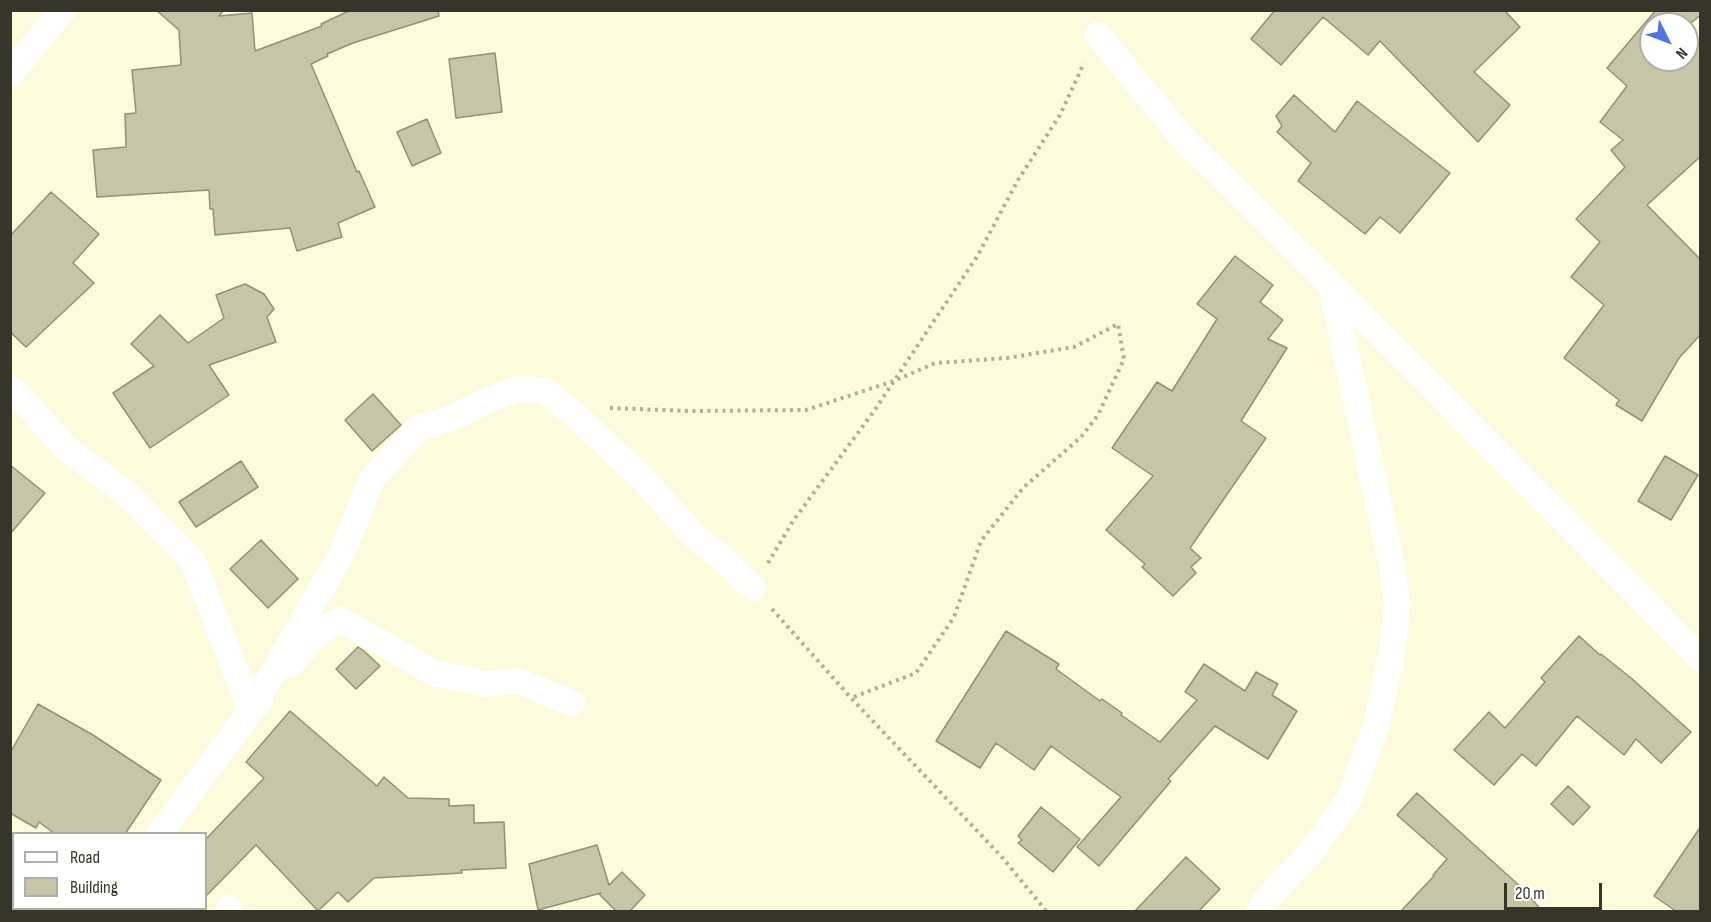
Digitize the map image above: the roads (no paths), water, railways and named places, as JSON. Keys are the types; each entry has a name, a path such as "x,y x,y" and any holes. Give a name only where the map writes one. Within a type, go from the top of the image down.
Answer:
{"street":[{"path":"10,74 63,10"},
{"path":"1098,35 1181,136 1331,284 1701,658"},
{"path":"1259,912 1266,900 1309,854 1350,800 1376,726 1393,647 1397,604 1393,570 1331,284"},
{"path":"10,388 65,447 128,495 193,561 251,711"},
{"path":"251,711 344,551 372,479 419,428 457,416 491,399 519,389 544,390 577,417 642,478 697,539 720,556 753,588"},
{"path":"160,832 251,711 321,630 341,620 434,673 485,684 518,681 572,703"}]}
